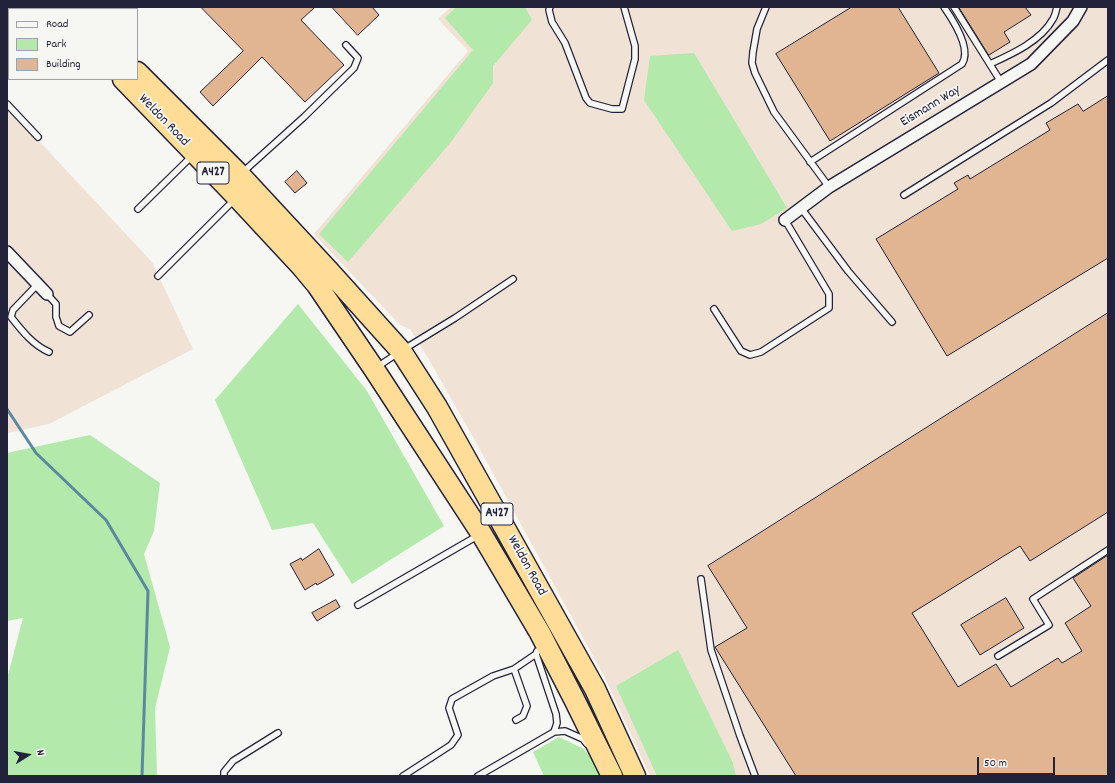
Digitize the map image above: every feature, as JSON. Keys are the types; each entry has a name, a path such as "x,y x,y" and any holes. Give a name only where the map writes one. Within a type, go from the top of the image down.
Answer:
{"highway":[{"name":"Weldon Road","path":"138,73 240,175 307,260"},
{"name":"Weldon Road","path":"124,80 236,197 307,260"},
{"name":"A427","path":"307,260 323,278"},
{"name":"Weldon Road","path":"323,278 401,351 437,407 548,609 595,689 635,776"},
{"name":"Weldon Road","path":"323,278 374,369 481,533 574,699 612,776"}],"street":[{"name":"Eismann Way","path":"785,220 829,187 1030,64 1073,21 1081,7"},
{"path":"7,252 47,294"}],"lane":[{"path":"550,7 549,10 552,22 565,43 586,98 590,103 612,109 622,109 635,59 635,46 624,7"},
{"path":"766,7 758,29 753,52 752,63 755,73 774,112 829,187"},
{"path":"810,162 962,64 965,57 963,42 952,18 944,7"},
{"path":"954,7 1001,82"},
{"path":"990,64 1025,46 1040,35 1054,18 1057,7"},
{"path":"240,175 304,117 354,68 358,58 346,45"},
{"path":"904,195 1051,103 1108,60"},
{"path":"7,104 38,137"},
{"path":"138,209 195,154"},
{"path":"158,276 236,197"},
{"path":"801,208 848,271 892,322"},
{"path":"714,309 742,351 750,356 761,352 829,308 829,294 785,220"},
{"path":"374,369 455,318 513,279"},
{"path":"37,285 13,310 11,317 28,337 43,350 49,352"},
{"path":"47,294 56,304 56,317 59,326 70,332 89,315"},
{"path":"358,605 481,533"},
{"path":"998,656 1049,625 1033,599 1108,550"},
{"path":"701,579 711,650 755,776"},
{"path":"540,637 536,654 556,714 557,723 554,732"},
{"path":"403,776 451,746 458,735 449,708 452,699 493,676 514,669 536,654"},
{"path":"514,669 527,706 523,716 516,720"},
{"path":"478,776 554,732 565,731 583,739 593,749 612,776"},
{"path":"224,776 224,772 232,761 278,733"}],"shaded area":[{"path":"451,7 1108,7 1108,776 650,776 604,676 477,444 428,358 410,329 400,325 314,234 468,51 438,19"},
{"path":"7,107 152,262 193,349 49,424 7,433"}],"green space":[{"path":"456,7 525,7 532,20 493,66 493,83 451,142 348,262 319,234 473,50 445,18"},
{"path":"694,53 787,208 761,224 732,231 644,100 650,56"},
{"path":"298,304 367,391 444,526 352,584 313,523 272,530 215,400"},
{"path":"90,435 160,483 154,531 144,554 170,647 155,708 157,776 7,776 7,679 23,618 7,621 7,453"},
{"path":"678,650 733,763 736,776 657,776 616,686"},
{"path":"559,737 584,749 603,776 544,776 533,752"}],"building":[{"path":"201,7 315,7 301,20 344,65 305,102 262,57 213,106 200,92 243,51"},
{"path":"332,7 372,7 379,15 358,35"},
{"path":"852,7 898,7 939,73 830,141 776,54"},
{"path":"959,7 1025,7 1031,15 1004,32 1010,42 989,55"},
{"path":"1108,96 1108,258 947,356 876,239 958,189 954,183 968,175 970,179 1050,130 1046,123 1078,104 1083,111"},
{"path":"297,171 307,183 295,193 285,182"},
{"path":"1108,313 1108,512 1030,561 1020,546 912,613 958,687 996,664 1011,687 1058,658 1062,663 1082,651 1065,623 1091,606 1073,578 1108,555 1108,776 796,776 715,647 747,628 708,566"},
{"path":"319,549 334,575 305,590 290,564 301,558 302,560"},
{"path":"1006,598 1024,628 980,655 961,625"},
{"path":"336,600 340,607 317,621 312,613"}],"waterway":[{"path":"7,409 36,453 106,520 148,591 142,776"}]}
